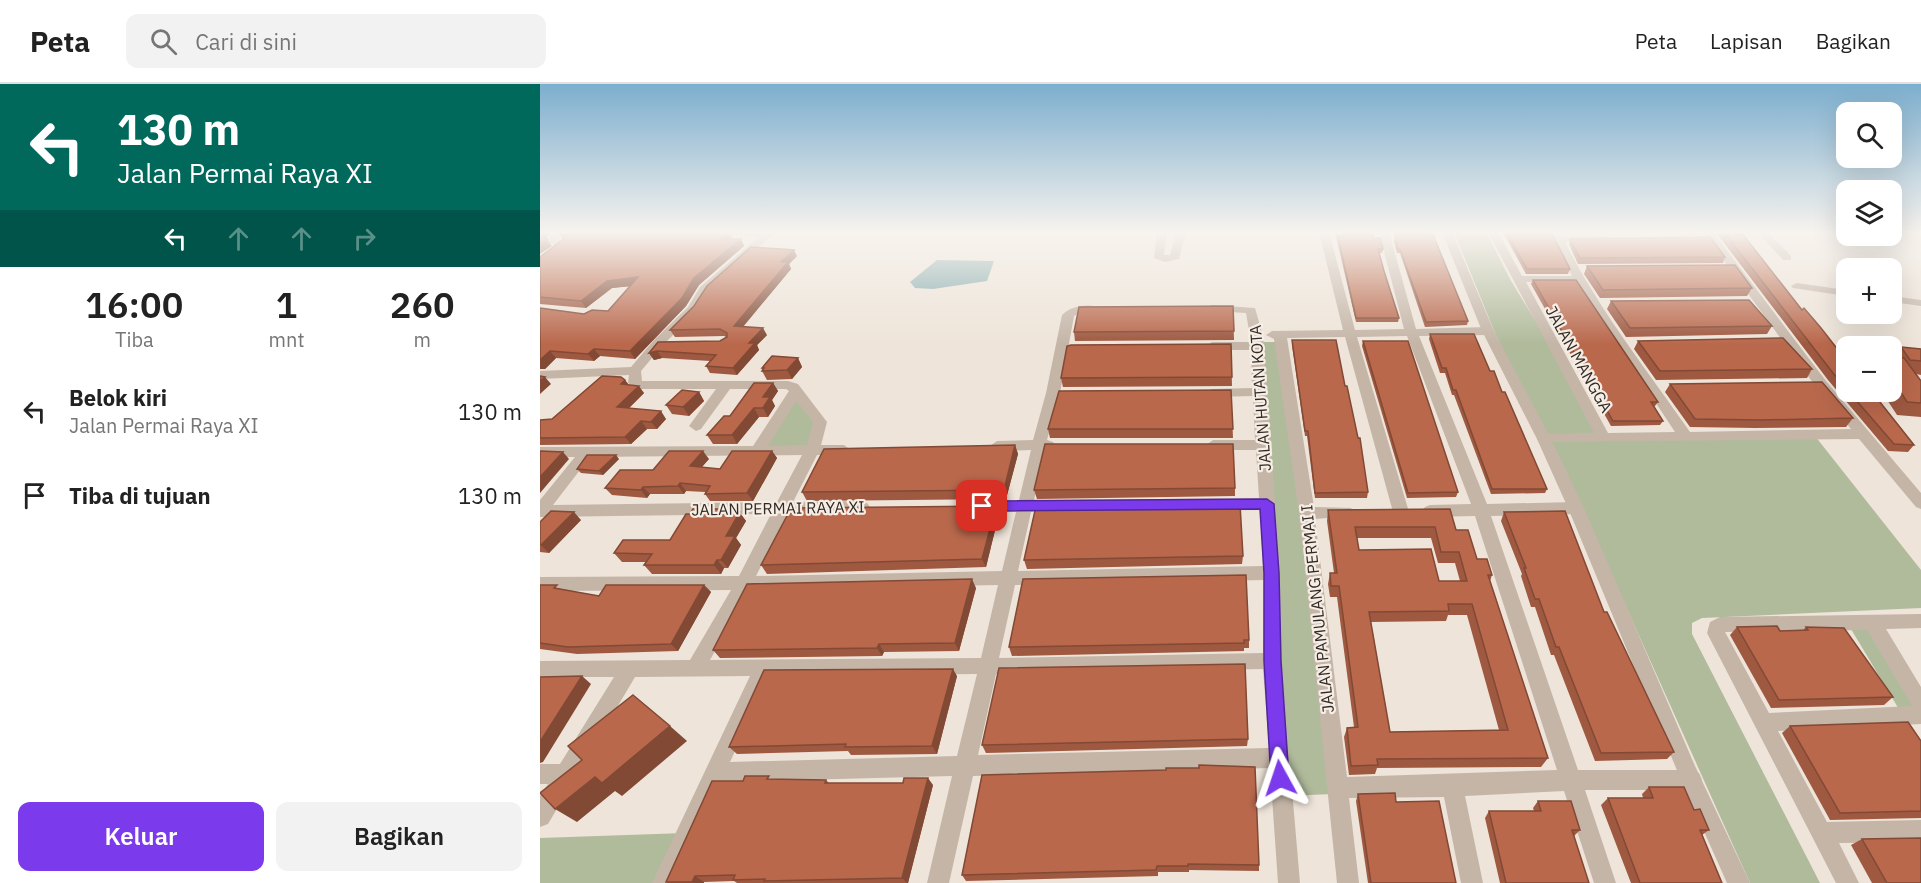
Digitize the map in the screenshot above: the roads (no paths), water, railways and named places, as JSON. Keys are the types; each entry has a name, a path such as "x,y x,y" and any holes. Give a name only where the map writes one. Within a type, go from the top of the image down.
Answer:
{"street":[{"path":"695,668 744,583 812,450 817,440 820,422 796,391 788,385 638,385 635,383 635,371 658,343 687,316 704,289 727,269"},
{"path":"1333,269 1395,512 1576,508"},
{"path":"1394,269 1411,332 1482,509 1605,883"},
{"path":"1462,269 1488,331 1544,439 1576,508 1692,780 1739,883"},
{"name":"JALAN MANGGA","path":"1512,269 1603,438"},
{"path":"1574,269 1601,304 1658,386 1686,437"},
{"path":"1517,279 1576,274 1591,269"},
{"path":"1736,269 1821,384 1921,503"},
{"path":"1797,286 1836,292"},
{"path":"1902,300 1921,303"},
{"path":"1747,302 1761,302"},
{"name":"JALAN HUTAN KOTA","path":"1201,309 1251,310 1257,341 1258,393 1264,445 1272,573 1272,661 1289,883"},
{"path":"938,883 1039,445 1059,393 1069,347 1071,312 1109,310"},
{"path":"1200,346 1257,341 1280,335 1488,331"},
{"name":"JALAN PAMULANG PERMAI I","path":"1280,335 1307,513 1348,883"},
{"path":"1773,340 1790,340"},
{"path":"658,343 680,342"},
{"path":"540,375 635,371"},
{"path":"1801,384 1821,384"},
{"path":"696,426 726,385"},
{"path":"757,451 796,391"},
{"path":"1202,393 1258,393"},
{"path":"1544,439 1862,434"},
{"path":"980,446 1062,445"},
{"path":"1193,445 1264,445"},
{"path":"540,452 863,449"},
{"path":"540,511 587,451"},
{"path":"956,506 1267,504"},
{"name":"JALAN PERMAI RAYA XI","path":"540,511 875,507"},
{"path":"1307,513 1366,512"},
{"path":"540,584 744,583 1272,573"},
{"path":"1848,883 1762,723 1716,633 1716,627 1720,625 1873,624 1921,621"},
{"path":"1873,624 1921,704"},
{"path":"540,669 989,666 1272,661"},
{"path":"663,883 764,667"},
{"path":"540,816 630,668"},
{"path":"1762,723 1921,715"},
{"path":"715,772 1278,758"},
{"path":"540,774 566,774"},
{"path":"1336,788 1452,786 1571,780 1692,780"},
{"path":"1452,786 1472,883"},
{"path":"1821,833 1921,831"}],"water":[{"path":"926,269 991,269 987,281 933,289 915,288 910,282"}]}
